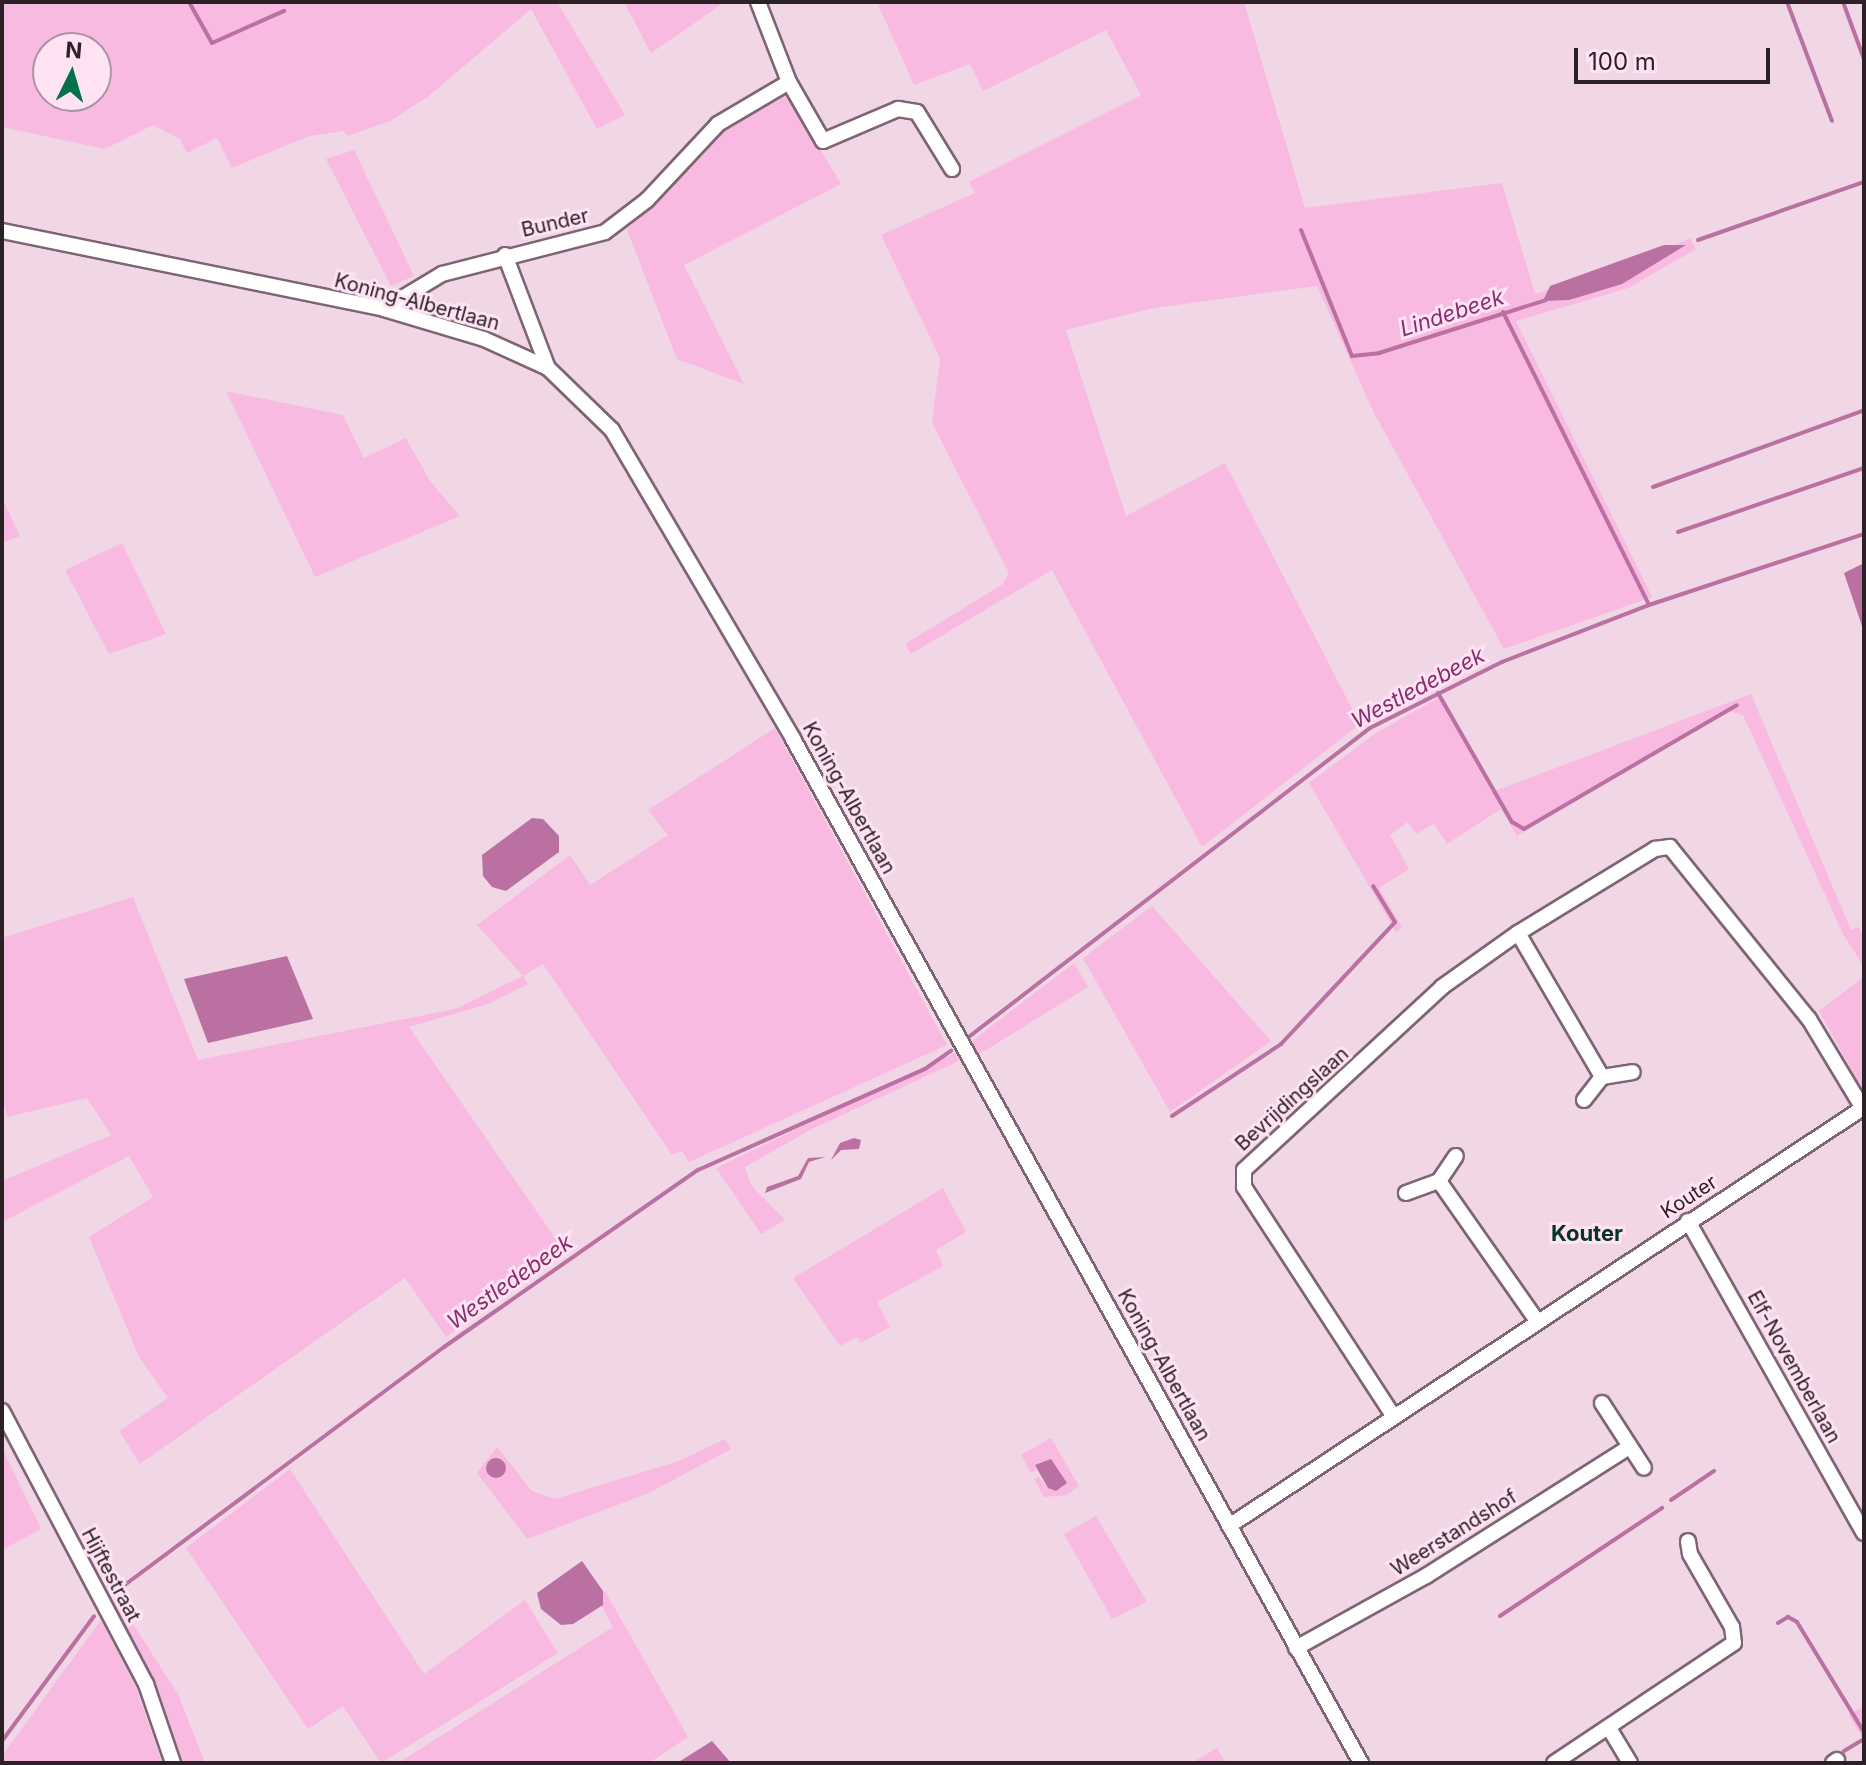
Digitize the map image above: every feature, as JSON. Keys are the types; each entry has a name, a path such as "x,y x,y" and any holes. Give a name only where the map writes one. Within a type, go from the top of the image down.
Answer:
{"street":[{"path":"758,2 789,82 823,141 898,109 917,112 952,169"},
{"name":"Bunder","path":"384,309 442,274 505,255 580,241 615,226 647,200 718,124 789,82"},
{"name":"Koning-Albertlaan","path":"2,231 384,309 484,339 548,368 627,449 1361,1763"},
{"path":"505,255 548,368"},
{"name":"Bevrijdingslaan","path":"1394,1417 1244,1187 1244,1170 1442,987 1518,933 1655,849 1670,847 1809,1019 1863,1109"},
{"path":"1518,933 1602,1077"},
{"path":"1584,1100 1602,1077 1633,1072"},
{"name":"Kouter","path":"1229,1526 1688,1221 1863,1109"},
{"path":"1406,1193 1439,1181 1456,1156"},
{"path":"1439,1181 1537,1321"},
{"name":"Elf-Novemberlaan","path":"1688,1221 1864,1533"},
{"path":"1602,1403 1644,1468"},
{"name":"Hijftestraat","path":"2,1411 146,1684 173,1763"},
{"name":"Weerstandshof","path":"1296,1648 1426,1576 1629,1447"},
{"path":"1554,1763 1734,1643 1732,1627 1690,1554 1688,1541"},
{"path":"1609,1728 1630,1763"}],"shaded area":[{"path":"2,2 557,2 625,115 597,129 531,9 429,96 390,121 347,136 344,131 309,136 232,168 217,138 187,153 180,139 153,125 105,149 2,127"},
{"path":"624,2 725,2 651,53"},
{"path":"877,2 1244,2 1305,208 1502,183 1535,294 1631,265 1690,238 1696,249 1628,288 1516,321 1652,597 1504,649 1373,411 1317,286 1154,308 1066,330 1126,516 1225,463 1360,724 1202,847 1052,570 911,654 905,644 1003,584 1009,573 932,423 940,358 881,235 975,193 969,182 1141,95 1106,30 983,91 970,64 914,85"},
{"path":"785,91 841,184 684,265 744,384 677,359 627,230 703,142"},
{"path":"354,150 414,276 391,286 326,159"},
{"path":"1664,245 1686,245 1622,284 1569,300 1543,301 1550,286"},
{"path":"226,391 343,415 364,458 406,438 430,481 460,516 315,577"},
{"path":"2,498 20,536 2,543"},
{"path":"122,543 166,634 109,654 65,570"},
{"path":"1864,563 1864,632 1844,573"},
{"path":"1751,694 1851,930 1859,927 1864,938 1863,965 1843,934 1743,715 1729,711 1698,725 1517,836 1501,809 1447,844 1434,824 1416,834 1408,822 1390,835 1409,869 1379,888 1402,927 1396,932 1309,783 1376,733 1442,696 1492,792"},
{"path":"775,728 947,1045 689,1162 682,1151 672,1155 543,964 523,976 477,925 570,855 590,885 668,835 648,810"},
{"path":"532,818 543,819 559,836 559,852 506,891 492,887 483,876 482,855"},
{"path":"133,897 198,1060 455,1009 523,976 528,984 488,1004 409,1027 564,1251 446,1337 405,1278 140,1464 119,1431 168,1398 139,1357 89,1237 153,1197 129,1156 2,1222 2,1181 111,1135 87,1098 7,1117 2,1095 2,938"},
{"path":"1152,906 1271,1041 1170,1112 1083,958"},
{"path":"287,956 313,1019 208,1043 184,979"},
{"path":"1074,963 1088,987 978,1055 971,1042"},
{"path":"1864,977 1864,1093 1819,1011"},
{"path":"955,1053 959,1061 812,1129 745,1167 751,1185 785,1220 761,1234 716,1168"},
{"path":"854,1138 861,1140 859,1149 841,1150 831,1160 840,1143"},
{"path":"825,1157 809,1162 801,1179 765,1193 767,1187 798,1176 808,1158"},
{"path":"943,1188 966,1232 936,1250 943,1266 877,1302 890,1327 861,1343 857,1337 840,1346 793,1278"},
{"path":"1051,1438 1079,1486 1067,1495 1044,1497 1034,1479 1039,1477 1048,1488 1035,1465 1036,1471 1030,1472 1021,1455"},
{"path":"725,1439 731,1449 649,1493 527,1539 477,1473 497,1447 532,1491 555,1499 679,1461"},
{"path":"2,1448 41,1529 2,1550"},
{"path":"496,1458 503,1461 506,1468 503,1475 496,1478 489,1475 486,1468 489,1461"},
{"path":"1051,1459 1067,1483 1056,1491 1048,1488 1035,1465"},
{"path":"290,1469 424,1674 525,1600 558,1653 381,1763 343,1706 308,1729 186,1548"},
{"path":"1096,1516 1147,1602 1112,1619 1064,1534"},
{"path":"582,1561 603,1591 603,1605 573,1624 561,1625 541,1609 537,1593"},
{"path":"605,1591 688,1737 649,1763 398,1763 613,1627 597,1596"},
{"path":"118,1601 178,1694 205,1763 183,1763 152,1677 113,1603"},
{"path":"101,1620 137,1690 162,1763 2,1763 2,1756"},
{"path":"1864,1706 1864,1741 1849,1715"},
{"path":"712,1741 731,1763 677,1763"},
{"path":"1217,1748 1226,1763 1191,1763"}],"waterway":[{"path":"189,2 212,43 284,11"},
{"path":"1787,2 1832,121"},
{"path":"1843,2 1864,59"},
{"name":"Lindebeek","path":"1698,240 1864,182"},
{"name":"Lindebeek","path":"1301,230 1352,356 1379,353 1546,300"},
{"path":"1503,312 1649,605"},
{"path":"1653,487 1864,410"},
{"path":"1678,532 1864,468"},
{"name":"Westledebeek","path":"970,1036 1370,728 1502,662 1649,605 1864,534"},
{"path":"1438,693 1512,822 1524,829 1737,705"},
{"path":"1172,1116 1281,1044 1395,922 1373,886"},
{"name":"Westledebeek","path":"118,1590 444,1347 698,1170 925,1069 951,1051"},
{"path":"1671,1500 1714,1471"},
{"path":"1500,1616 1662,1508"},
{"name":"Westledebeek","path":"2,1741 94,1616"},
{"path":"1778,1623 1788,1617 1797,1622 1864,1732"},
{"path":"1844,1751 1864,1739"}],"district":[{"name":"Kouter","path":"1587,1234"}]}
